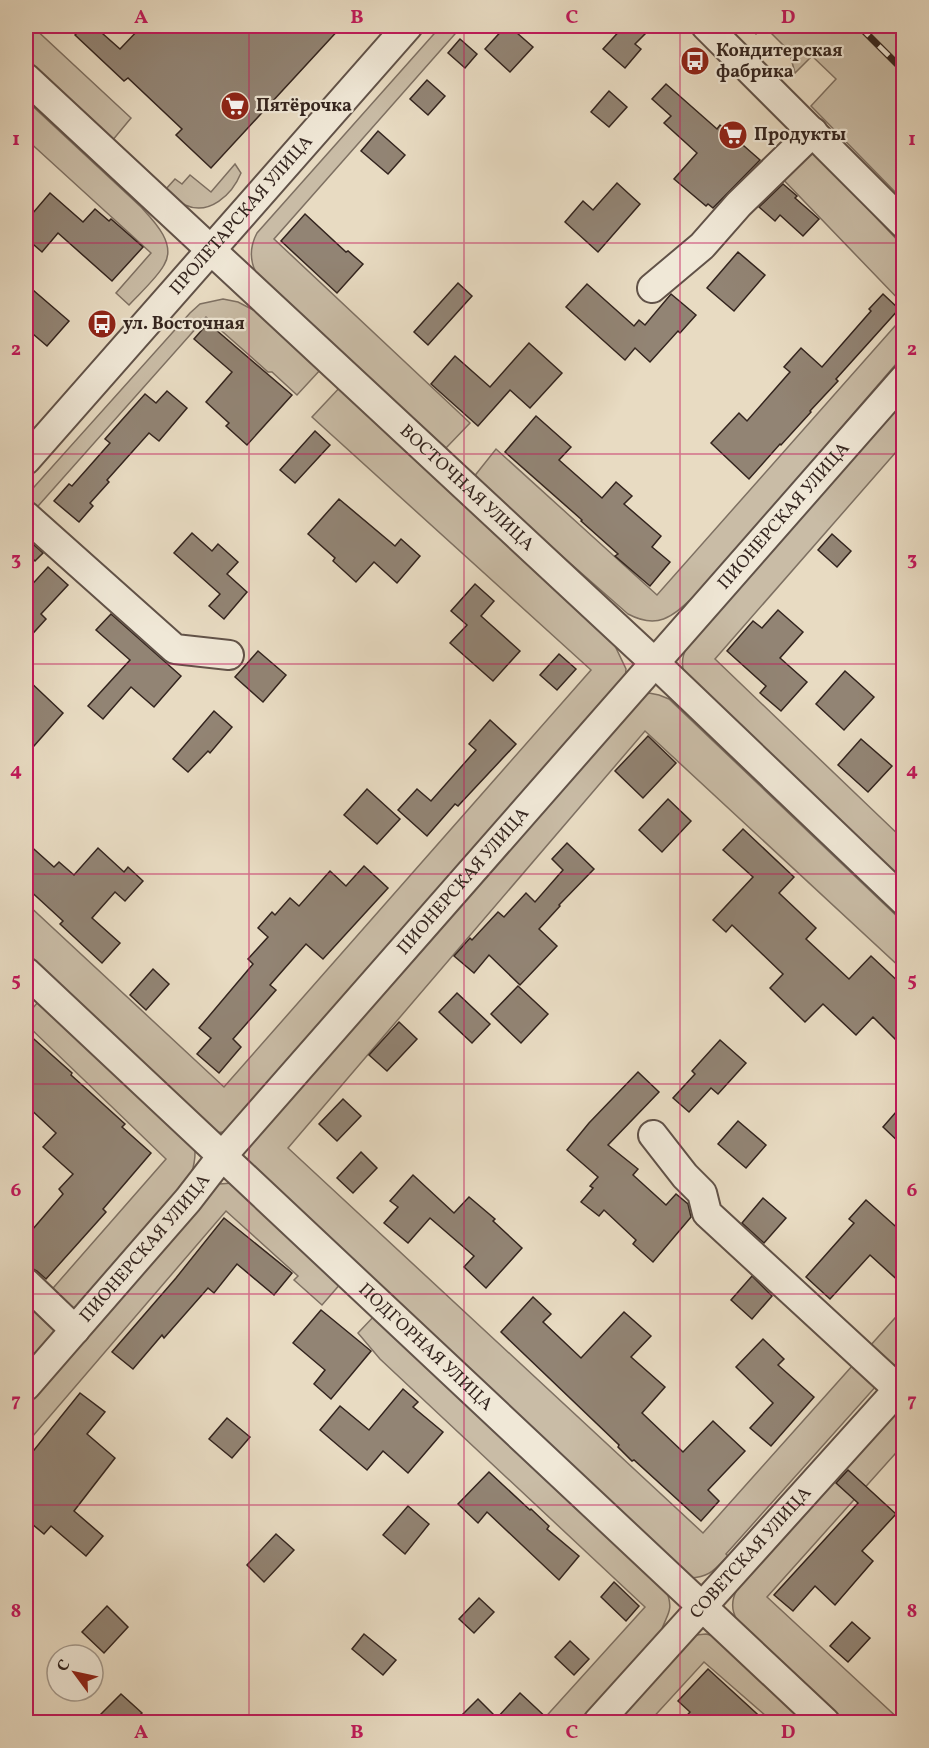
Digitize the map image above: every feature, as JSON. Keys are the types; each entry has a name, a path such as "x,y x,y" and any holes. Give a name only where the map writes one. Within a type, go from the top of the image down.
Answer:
{"street":[{"name":"ПРОЛЕТАРСКАЯ УЛИЦА","path":"26,460 408,26"},
{"path":"706,26 903,224"},
{"name":"ВОСТОЧНАЯ УЛИЦА","path":"26,78 655,663 903,901"},
{"path":"652,288 702,246 739,204 813,132"},
{"name":"ПИОНЕРСКАЯ УЛИЦА","path":"26,1386 188,1200 222,1156 903,379"},
{"path":"26,516 175,649 229,655"},
{"name":"ПОДГОРНАЯ УЛИЦА","path":"26,972 825,1722"},
{"path":"653,1135 685,1176 702,1193 707,1213 901,1386"},
{"path":"26,1283 75,1330"},
{"name":"СОВЕТСКАЯ УЛИЦА","path":"598,1722 901,1386"}],"shaded area":[{"path":"26,26 32,26 131,118 112,141 26,61"},
{"path":"441,26 462,26 274,239 470,423 446,448 259,278 252,256 257,233"},
{"path":"747,26 764,26 756,34"},
{"path":"764,26 903,26 903,200 811,106 836,79 812,56 795,73 789,51"},
{"path":"26,100 141,207 162,233 168,249 164,265 129,305 116,293 151,253 26,139"},
{"path":"802,152 814,152 903,246 903,304 777,173"},
{"path":"235,164 241,173 237,181 226,196 211,206 194,208 185,205 166,189 175,179 182,184 190,175 211,192"},
{"path":"223,299 238,302 259,313 321,369 297,395 206,317 31,514 26,510 26,496 190,313 200,304"},
{"path":"903,317 903,356 700,591 668,617 650,621 628,614 473,478 496,449 657,595"},
{"path":"342,385 615,646 626,669 625,680 231,1131 215,1133 26,959 26,903 224,1087 591,670 312,417"},
{"path":"903,397 903,444 715,659 903,839 903,884 684,674 682,664 685,651 692,638"},
{"path":"649,693 669,699 903,922 903,970 645,731 288,1148 703,1533 903,1309 903,1356 726,1554 728,1556 707,1574 690,1578 248,1164 250,1140 637,700"},
{"path":"38,1002 195,1148 195,1156 190,1176 175,1202 26,1373 26,1319 166,1159 26,1024 26,1016"},
{"path":"233,1183 342,1282 322,1305 294,1280 298,1276 226,1211 26,1444 26,1400 212,1187"},
{"path":"376,1314 666,1590 670,1608 661,1632 580,1722 541,1722 645,1607 380,1359 358,1333"},
{"path":"903,1399 903,1445 767,1597 902,1722 842,1722 737,1620 733,1602 745,1576"},
{"path":"706,1634 714,1636 805,1722 773,1722 704,1662 649,1722 614,1722 690,1638"}],"building":[{"path":"84,26 94,26 120,49 142,26 342,26 211,168 176,135 182,129 128,78 124,81 75,35"},
{"path":"506,26 509,26 533,47 510,72 485,49"},
{"path":"624,26 653,26 635,44 641,49 625,68 603,49"},
{"path":"460,39 477,54 465,68 448,53"},
{"path":"427,80 445,96 428,115 410,99"},
{"path":"666,84 717,129 720,125 760,160 713,208 708,204 706,206 674,179 697,153 664,123 671,116 652,99"},
{"path":"609,91 627,107 609,127 591,112"},
{"path":"378,131 405,155 388,174 361,151"},
{"path":"617,183 640,204 598,252 565,222 583,201 593,210"},
{"path":"783,184 819,219 803,236 780,215 775,221 759,207"},
{"path":"50,193 83,222 95,209 109,221 111,219 143,247 112,281 58,233 42,252 26,238 26,221"},
{"path":"305,214 346,252 348,251 363,264 337,293 281,241"},
{"path":"738,252 765,275 734,311 707,288"},
{"path":"458,283 472,296 428,345 414,332"},
{"path":"26,284 69,321 47,346 26,328"},
{"path":"587,284 634,326 639,320 645,325 671,294 696,315 650,362 635,348 625,360 566,307"},
{"path":"883,294 899,309 836,379 838,381 811,412 749,479 711,443 739,413 747,421 790,372 784,367 801,348 822,367"},
{"path":"208,323 292,395 247,445 226,426 229,423 206,402 232,372 194,339"},
{"path":"529,343 562,373 530,408 510,390 478,426 431,384 455,356 490,387"},
{"path":"167,391 187,408 159,441 149,433 107,480 109,482 90,503 93,506 79,522 54,501 69,484 72,486 110,443 105,439 145,394 156,403"},
{"path":"536,416 571,447 559,460 602,498 616,482 632,496 624,504 661,536 652,547 670,562 650,586 615,556 618,554 582,520 505,452"},
{"path":"315,431 330,445 295,483 280,470"},
{"path":"339,499 395,546 401,539 420,556 397,583 374,562 356,582 333,561 335,558 308,534"},
{"path":"192,533 212,551 218,544 238,562 227,574 247,592 224,619 209,606 220,594 174,553"},
{"path":"832,534 851,551 837,567 818,550"},
{"path":"26,538 43,553 35,561 26,552"},
{"path":"48,567 68,585 41,614 46,619 26,641 26,591"},
{"path":"475,584 494,601 481,616 520,651 493,681 450,643 467,625 451,611"},
{"path":"778,610 803,632 780,658 807,682 781,711 760,693 766,686 727,651 753,621 762,628"},
{"path":"111,614 181,676 154,707 131,687 103,719 88,706 130,660 96,630"},
{"path":"258,651 286,675 263,702 235,677"},
{"path":"559,654 576,669 557,690 540,675"},
{"path":"845,671 874,697 844,730 816,704"},
{"path":"26,678 63,713 26,755"},
{"path":"214,711 232,727 210,753 208,751 188,772 173,759"},
{"path":"490,720 516,744 458,806 455,804 427,836 398,810 417,789 431,801 476,750 469,744"},
{"path":"648,736 676,763 643,798 615,771"},
{"path":"861,739 892,766 868,792 838,765"},
{"path":"367,789 400,819 377,844 344,815"},
{"path":"668,799 691,821 662,852 639,830"},
{"path":"743,829 794,877 779,893 816,928 806,939 849,979 871,956 903,986 903,1047 873,1017 856,1035 823,1004 805,1022 770,988 783,974 732,925 726,932 713,920 753,877 723,850"},
{"path":"26,842 54,867 59,862 74,875 98,848 124,872 128,867 143,881 125,901 115,892 92,918 120,943 102,963 60,924 63,921 26,887"},
{"path":"567,843 594,869 539,929 557,946 520,985 489,955 474,973 454,956 498,912 504,917 526,893 535,902 563,870 552,859"},
{"path":"364,866 388,888 323,959 306,944 270,985 276,990 233,1039 241,1047 219,1073 197,1054 211,1038 199,1028 253,964 248,959 268,937 258,928 272,912 275,915 290,898 299,906 330,871 346,886"},
{"path":"153,969 169,984 146,1010 130,995"},
{"path":"518,986 548,1014 521,1043 491,1014"},
{"path":"457,993 490,1024 472,1043 439,1012"},
{"path":"399,1022 417,1039 387,1071 369,1055"},
{"path":"26,1032 125,1124 122,1127 151,1153 103,1209 106,1212 46,1279 26,1265 26,1237 63,1194 59,1189 73,1174 43,1147 56,1133 26,1105"},
{"path":"720,1040 746,1063 718,1094 711,1088 689,1112 673,1098 695,1074 692,1071"},
{"path":"638,1072 659,1092 608,1145 638,1169 633,1175 666,1205 676,1194 688,1204 691,1217 653,1262 633,1244 636,1240 604,1210 599,1216 581,1202 593,1188 590,1186 598,1177 567,1150 589,1123"},
{"path":"343,1099 361,1116 337,1141 319,1124"},
{"path":"903,1104 903,1146 883,1127"},
{"path":"738,1121 766,1145 746,1168 718,1144"},
{"path":"361,1152 377,1168 353,1193 337,1178"},
{"path":"413,1175 454,1213 469,1197 495,1219 493,1221 522,1248 486,1288 464,1267 474,1256 430,1218 408,1243 384,1223 398,1207 390,1201"},
{"path":"763,1198 786,1218 764,1243 742,1223"},
{"path":"866,1200 903,1233 903,1285 870,1255 830,1299 806,1277 854,1223 849,1219"},
{"path":"224,1218 292,1273 274,1295 237,1264 214,1293 208,1288 164,1338 162,1335 133,1369 112,1352"},
{"path":"752,1276 772,1296 752,1319 731,1300"},
{"path":"533,1297 551,1314 543,1322 581,1358 624,1312 651,1336 631,1357 665,1387 642,1413 683,1452 713,1421 745,1451 708,1490 719,1501 701,1521 634,1460 632,1461 618,1447 619,1445 501,1332"},
{"path":"321,1310 371,1351 331,1399 314,1384 325,1370 293,1343"},
{"path":"763,1339 784,1359 778,1365 814,1397 771,1446 750,1428 773,1403 736,1367"},
{"path":"403,1389 418,1402 413,1407 443,1432 408,1473 383,1451 367,1470 320,1430 340,1406 369,1430"},
{"path":"80,1393 105,1412 87,1434 115,1458 74,1511 103,1536 86,1556 51,1526 44,1534 26,1519 26,1460"},
{"path":"227,1418 250,1437 232,1458 209,1439"},
{"path":"848,1470 896,1514 862,1551 873,1561 835,1605 815,1586 793,1611 774,1595 858,1503 836,1483"},
{"path":"489,1472 549,1526 547,1529 579,1556 559,1580 487,1512 478,1523 458,1504"},
{"path":"408,1506 429,1524 405,1554 383,1535"},
{"path":"276,1534 294,1550 264,1582 247,1565"},
{"path":"614,1582 639,1606 626,1621 601,1597"},
{"path":"479,1598 494,1612 474,1633 459,1619"},
{"path":"107,1606 128,1627 105,1652 105,1643 94,1643 82,1632"},
{"path":"852,1622 870,1638 848,1662 830,1646"},
{"path":"364,1634 396,1660 383,1675 352,1649"},
{"path":"570,1641 589,1659 574,1675 555,1657"},
{"path":"708,1669 766,1722 681,1722 690,1712 678,1701"},
{"path":"520,1693 551,1722 455,1722 478,1699 497,1718"},
{"path":"121,1694 142,1713 133,1722 93,1722"}],"railway":[{"path":"859,26 904,71"}],"place":[{"name":"Кондитерская фабрика","path":"695,61"},
{"name":"Пятёрочка","path":"235,106"},
{"name":"Продукты","path":"733,135"},
{"name":"ул. Восточная","path":"102,324"}]}
